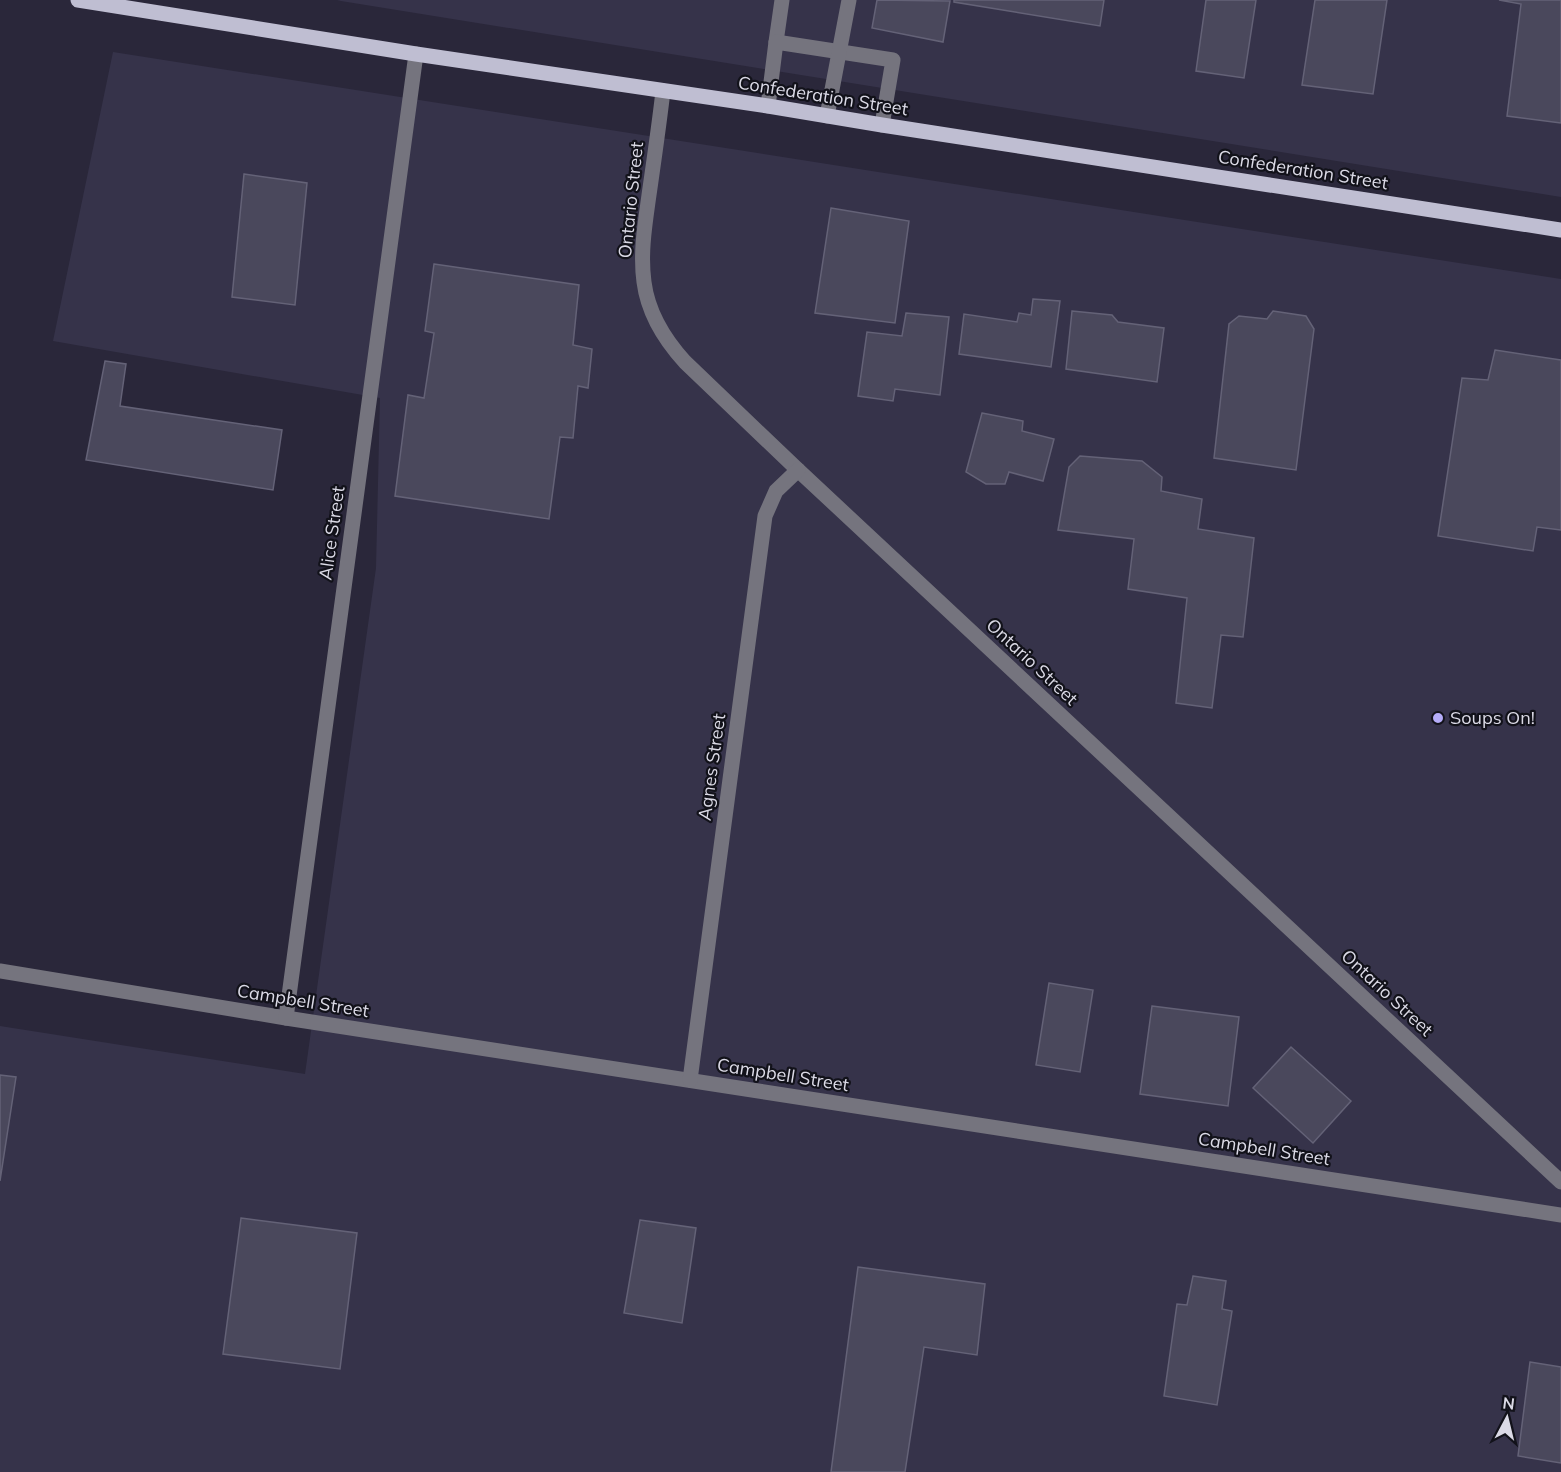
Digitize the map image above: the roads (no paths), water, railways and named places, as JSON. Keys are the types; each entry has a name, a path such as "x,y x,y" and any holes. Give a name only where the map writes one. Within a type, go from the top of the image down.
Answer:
{"main road":[{"name":"Confederation Street","path":"80,0 1561,230"}],"street":[{"path":"768,106 782,0"},
{"path":"826,116 849,0"},
{"path":"776,42 893,60 882,125"},
{"name":"Alice Street","path":"286,1018 416,54"},
{"name":"Ontario Street","path":"663,91 643,250 644,284 653,316 670,345 798,470 1561,1182"},
{"name":"Agnes Street","path":"690,1080 765,516 776,490 798,470"},
{"name":"Campbell Street","path":"0,971 286,1018 1561,1215"}],"place":[{"name":"Soups On!","path":"1438,718"}]}
